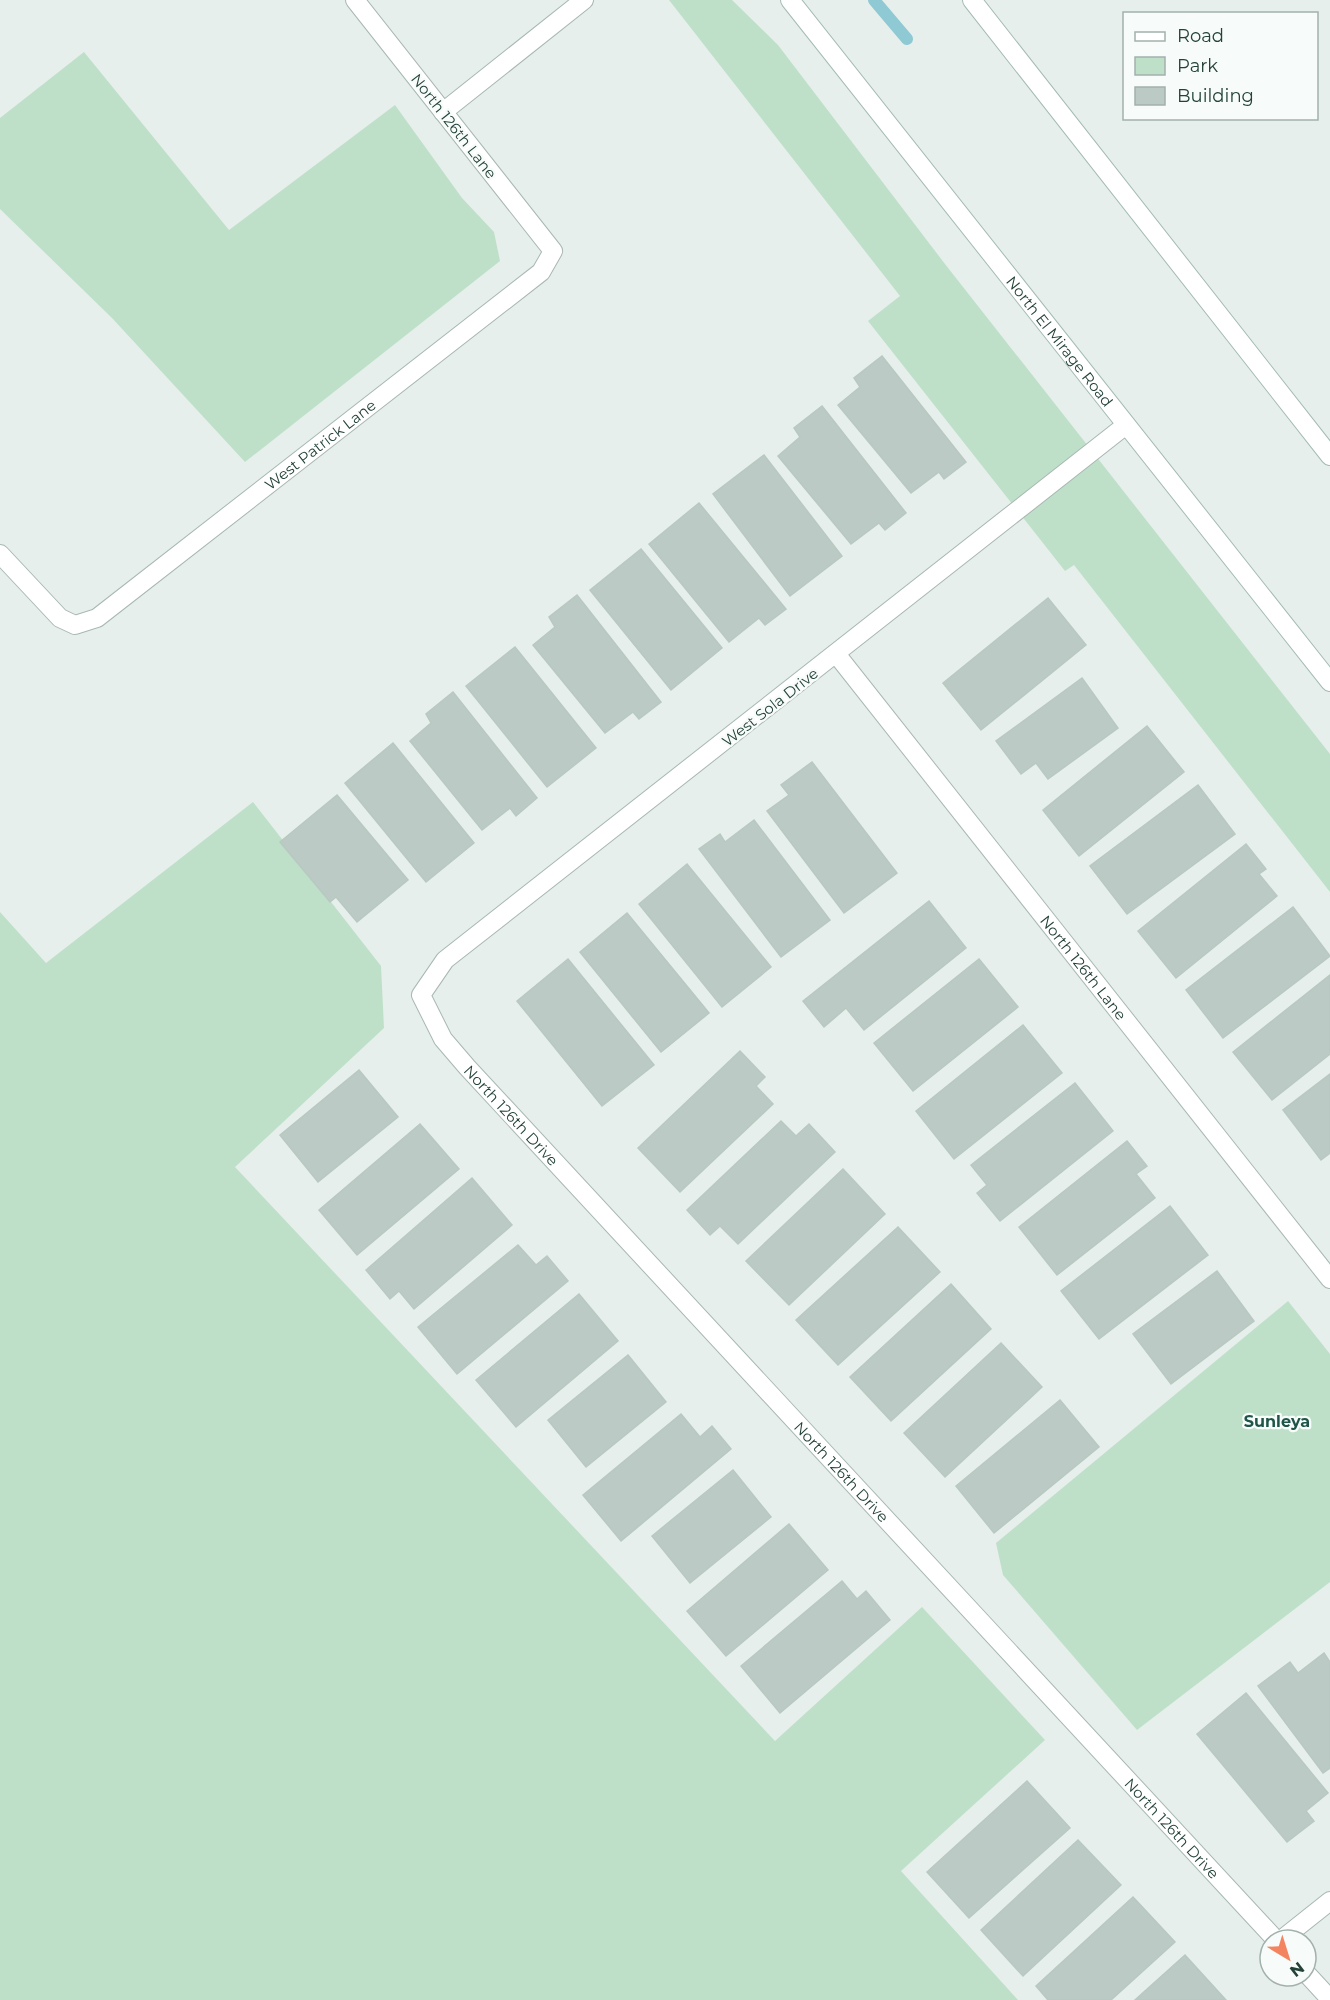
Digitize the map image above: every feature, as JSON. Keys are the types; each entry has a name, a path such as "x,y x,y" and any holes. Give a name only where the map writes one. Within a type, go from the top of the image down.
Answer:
{"street":[{"name":"North 126th Lane","path":"355,0 553,251"},
{"path":"443,112 584,0"},
{"name":"North El Mirage Road","path":"790,0 1330,682"},
{"path":"972,0 1330,456"},
{"name":"West Patrick Lane","path":"0,554 60,618 75,625 97,618 541,272 553,251"},
{"name":"West Sola Drive","path":"421,995 445,960 837,655 1126,425"},
{"name":"North 126th Lane","path":"837,655 1330,1278"},
{"name":"North 126th Drive","path":"421,995 443,1039 467,1067 1265,1928"},
{"path":"1296,1928 1330,1901"},
{"path":"1318,1986 1330,2000"}],"green space":[{"path":"669,0 732,0 778,45 945,264 1330,754 1330,892 1074,565 1065,571 868,321 900,296"},
{"path":"84,52 229,230 395,105 462,198 494,232 500,261 245,462 112,318 0,209 0,118"},
{"path":"253,802 381,966 384,1028 235,1167 775,1741 922,1607 1045,1740 901,1871 1018,2000 0,2000 0,912 46,963"},
{"path":"1288,1301 1330,1354 1330,1582 1137,1730 1003,1575 996,1543"}],"building":[{"path":"882,356 966,462 944,479 939,472 911,493 838,405 860,387 854,378"},
{"path":"822,406 906,513 885,530 879,523 851,544 778,456 800,437 794,428"},
{"path":"764,455 842,556 790,596 713,494"},
{"path":"699,503 786,609 765,625 759,618 729,642 649,544"},
{"path":"641,549 722,648 671,690 590,590"},
{"path":"577,595 661,702 639,719 633,712 605,733 533,645 555,627 549,617"},
{"path":"1048,598 1086,645 981,730 943,683"},
{"path":"515,647 596,748 547,787 466,686"},
{"path":"1082,678 1118,728 1048,779 1036,763 1021,774 996,741"},
{"path":"453,692 537,798 516,816 510,808 482,830 410,741 431,723 426,714"},
{"path":"1147,726 1184,772 1079,856 1043,810"},
{"path":"393,743 474,843 426,882 345,783"},
{"path":"812,762 897,873 844,913 767,811 789,795 781,785"},
{"path":"1198,785 1235,834 1127,914 1090,866"},
{"path":"337,795 408,880 357,922 336,897 330,902 280,842"},
{"path":"754,820 830,920 781,957 699,849 720,834 725,842"},
{"path":"1246,844 1266,869 1259,874 1277,896 1176,978 1138,931"},
{"path":"687,864 771,967 722,1007 639,904"},
{"path":"929,901 966,948 864,1030 846,1008 824,1027 803,1001"},
{"path":"1293,907 1330,956 1223,1038 1186,990"},
{"path":"627,913 709,1013 661,1052 580,952"},
{"path":"568,959 654,1065 602,1106 517,1001"},
{"path":"979,959 1018,1007 913,1091 874,1043"},
{"path":"1330,975 1330,1054 1272,1100 1233,1052"},
{"path":"1023,1025 1062,1073 954,1159 916,1111"},
{"path":"740,1051 765,1077 756,1086 773,1104 680,1192 638,1148"},
{"path":"359,1070 398,1117 318,1182 280,1135"},
{"path":"1330,1074 1330,1153 1321,1160 1283,1110"},
{"path":"1075,1083 1113,1131 1000,1221 977,1193 987,1185 971,1165"},
{"path":"781,1121 796,1136 809,1124 835,1152 738,1244 720,1226 710,1235 687,1210"},
{"path":"420,1124 459,1169 357,1255 319,1210"},
{"path":"1127,1141 1147,1166 1136,1174 1155,1198 1057,1275 1019,1227"},
{"path":"843,1169 885,1214 789,1305 746,1261"},
{"path":"472,1178 512,1225 414,1309 399,1291 390,1299 366,1270"},
{"path":"1170,1206 1208,1255 1099,1339 1061,1291"},
{"path":"898,1227 940,1272 838,1365 796,1320"},
{"path":"518,1245 536,1265 547,1256 568,1281 457,1374 418,1327"},
{"path":"1217,1271 1254,1321 1171,1384 1133,1334"},
{"path":"951,1284 991,1329 891,1421 850,1377"},
{"path":"579,1294 618,1341 516,1427 476,1380"},
{"path":"1001,1343 1042,1387 945,1477 904,1433"},
{"path":"628,1355 666,1402 586,1467 548,1420"},
{"path":"1060,1400 1099,1447 994,1533 956,1486"},
{"path":"681,1414 700,1437 712,1426 731,1449 621,1541 583,1495"},
{"path":"733,1470 771,1517 690,1583 652,1536"},
{"path":"789,1524 828,1570 726,1656 687,1611"},
{"path":"842,1581 857,1599 866,1591 890,1620 780,1713 741,1666"},
{"path":"1324,1653 1330,1662 1330,1768 1323,1773 1258,1686 1290,1662 1298,1673"},
{"path":"1246,1693 1328,1793 1306,1811 1314,1821 1287,1842 1197,1734"},
{"path":"1027,1781 1070,1828 969,1918 927,1872"},
{"path":"1078,1840 1121,1885 1023,1976 981,1930"},
{"path":"1133,1897 1175,1942 1111,2000 1048,2000 1036,1986"},
{"path":"1185,1955 1226,2000 1135,2000"}],"waterway":[{"path":"874,0 907,39"}],"district":[{"name":"Sunleya","path":"1277,1421"}]}
